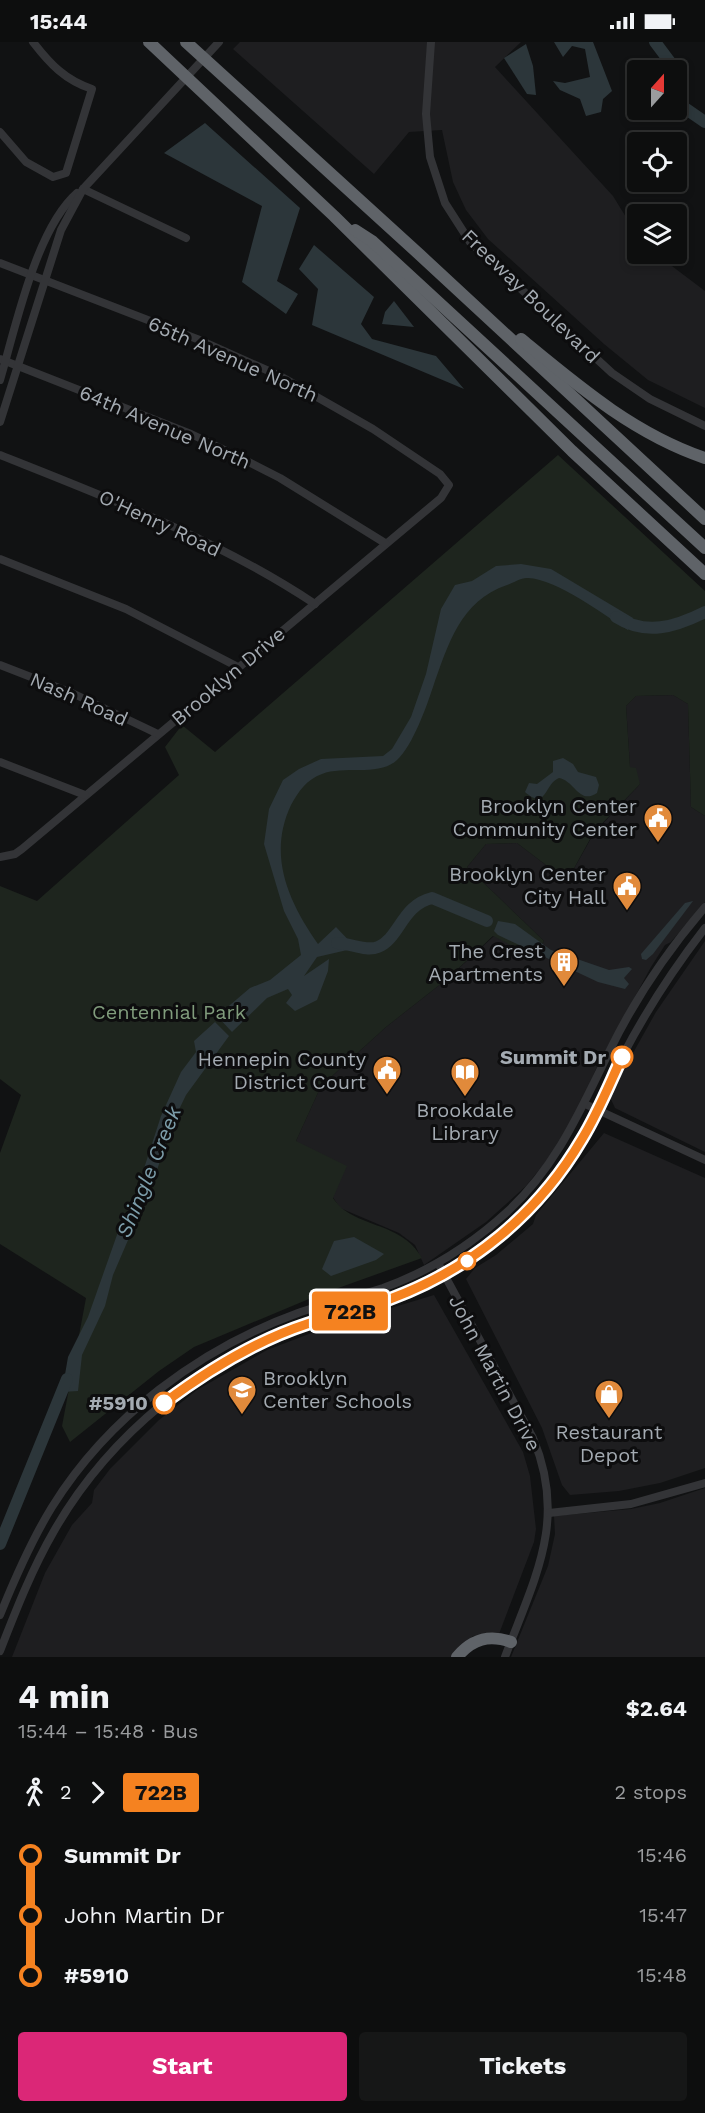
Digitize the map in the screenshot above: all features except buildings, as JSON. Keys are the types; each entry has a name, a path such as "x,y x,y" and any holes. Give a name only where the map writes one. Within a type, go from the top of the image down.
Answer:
{"highway":[{"path":"148,42 334,216 533,413 705,574"},
{"path":"186,42 705,519"},
{"path":"334,216 372,241 705,548"},
{"path":"420,255 570,379 615,412 658,439 705,458"},
{"path":"457,1657 468,1645 478,1640 492,1637 511,1642"}],"street":[{"path":"0,132 34,168 53,177 66,173 92,88 71,81 60,73 33,42"},
{"path":"0,380 3,360 41,246 54,220 69,200 83,189 219,42"},
{"name":"Freeway Boulevard","path":"431,42 426,114 430,157 445,203 463,233 487,259 612,373 650,399 705,426"},
{"path":"83,189 186,238"},
{"path":"0,422 64,220 83,189"},
{"name":"65th Avenue North","path":"0,262 197,339 298,385 380,433 440,474 450,485"},
{"name":"64th Avenue North","path":"3,360 191,434 235,455 280,478 385,543"},
{"name":"O'Henry Road","path":"0,455 114,500 183,531 315,604"},
{"name":"Brooklyn Drive","path":"0,857 15,854 441,498 450,485"},
{"path":"0,559 126,609 238,667"},
{"name":"Nash Road","path":"0,665 72,693 158,734"},
{"path":"0,762 85,795"},
{"path":"0,1615 21,1564 54,1505 93,1453 156,1391 206,1357 272,1323 384,1287 438,1263 487,1230 530,1188 557,1154 585,1104 609,1051 640,997 677,942 705,907"},
{"path":"0,1651 38,1561 75,1497 116,1447 162,1404 215,1367 252,1347 306,1324 390,1299 442,1275 495,1241 540,1197 570,1158 598,1109 637,1029 670,976 705,928"},
{"path":"585,1104 705,1160"},
{"name":"John Martin Drive","path":"438,1263 442,1275 533,1438 544,1469 549,1513 543,1557 505,1657"},
{"path":"549,1513 631,1504 705,1483"}],"shaded area":[{"path":"240,42 521,42 495,67 613,196 627,219 627,264 669,264 705,291 705,408 648,380 604,344 488,239 466,210 453,182 442,130 409,132 374,174 233,49"},
{"path":"673,695 688,704 691,807 705,816 705,902 671,942 665,945 651,967 596,1069 572,1125 552,1154 526,1186 486,1222 424,1265 415,1245 399,1233 340,1208 296,1141 321,1086 386,1027 447,979 494,936 534,956 544,941 467,867 486,844 517,843 567,881 594,833 640,784 630,767 626,706 636,696"},
{"path":"705,941 705,1152 615,1108 609,1095 617,1076 628,1062 656,1012"},
{"path":"604,1133 705,1178 705,1468 660,1483 619,1491 570,1495 562,1485 542,1428 466,1279 475,1268 496,1255 533,1224 536,1215"},
{"path":"434,1295 523,1452 530,1476 536,1529 534,1542 499,1634 473,1636 452,1657 12,1657 45,1573 72,1525 92,1503 94,1490 110,1469 159,1420 197,1390 267,1350 322,1329"},
{"path":"705,1488 705,1657 511,1657 548,1566 555,1534 554,1516 631,1509 660,1503"}],"green space":[{"name":"Centennial Park","path":"558,455 705,591 705,816 691,807 688,704 673,695 636,696 626,706 630,767 636,768 640,784 594,832 567,881 517,843 486,844 467,867 544,941 534,957 493,936 447,979 386,1027 321,1086 296,1141 347,1166 333,1198 342,1208 364,1221 402,1237 422,1258 316,1296 194,1347 159,1371 70,1442 62,1426 86,1298 0,1244 0,1153 21,1095 0,1079 0,886 37,901 179,775 165,747 182,725 215,752"}],"water":[{"path":"554,42 593,42 612,91 603,99 601,112 586,116 580,99 560,90 553,81 565,83 590,77 585,49 572,46 563,57"},
{"path":"526,44 533,66 536,95 527,94 504,58"},
{"path":"205,123 300,208 277,281 298,294 286,314 242,282 262,206 164,153"},
{"path":"314,245 374,297 361,324 372,339 436,356 464,389 312,325 318,289 299,269"},
{"path":"394,301 414,327 382,324 385,312"},
{"path":"521,564 551,569 633,618 628,630 566,591 552,584 528,578 520,579 491,592 467,613 458,626 444,656 418,726 397,760 390,765 371,770 340,770 317,776 307,783 297,795 284,824 281,860 290,895 298,912 318,944 336,927 356,948 317,957 304,976 329,959 328,971 317,1000 295,1011 286,1003 292,995 288,989 267,998 232,1032 217,1016 250,988 270,980 301,955 298,939 284,911 264,844 269,809 283,780 299,769 321,759 383,756 392,749 411,717 426,674 441,609 455,585 472,581 496,566"},
{"path":"563,758 573,764 578,772 596,777 599,785 597,793 586,796 559,778 550,785 541,798 537,799 525,792 529,783 537,784 553,772 553,761"},
{"path":"693,901 653,954 646,960 642,959 641,954 685,903"},
{"path":"498,921 515,924 551,950 609,970 629,967 632,969 624,978 629,984 625,989 598,982 498,935 494,931"},
{"path":"215,1022 229,1036 186,1095 173,1122 153,1182 113,1275 105,1306 82,1355 78,1391 62,1392 68,1357 88,1317 118,1232 135,1196 161,1116 181,1072 196,1052 194,1041"},
{"path":"354,1237 384,1254 376,1260 331,1276 322,1269 334,1241"}],"waterway":[{"name":"Shingle Creek","path":"655,42 668,60"},
{"name":"Shingle Creek","path":"687,110 705,122"},
{"name":"Shingle Creek","path":"616,617 627,623 649,628 683,622 705,612"},
{"path":"337,943 368,948 378,947 391,937 414,907 432,898 487,921"},
{"name":"Shingle Creek","path":"0,1544 67,1379"}],"bus line":[{"name":"722B","path":"164,1403 189,1384 244,1350 306,1324 362,1309 405,1293 453,1270 477,1255 501,1236 548,1188 589,1128 622,1057"}],"place":[{"name":"Brooklyn Center Community Center","path":"658,844"},
{"name":"Brooklyn Center City Hall","path":"627,912"},
{"name":"The Crest Apartments","path":"564,988"},
{"name":"Summit Dr","path":"622,1057"},
{"name":"Hennepin County District Court","path":"387,1096"},
{"name":"Brookdale Library","path":"465,1098"},
{"name":"#5910","path":"164,1403"},
{"name":"Brooklyn Center Schools","path":"242,1416"},
{"name":"Restaurant Depot","path":"609,1420"}]}
